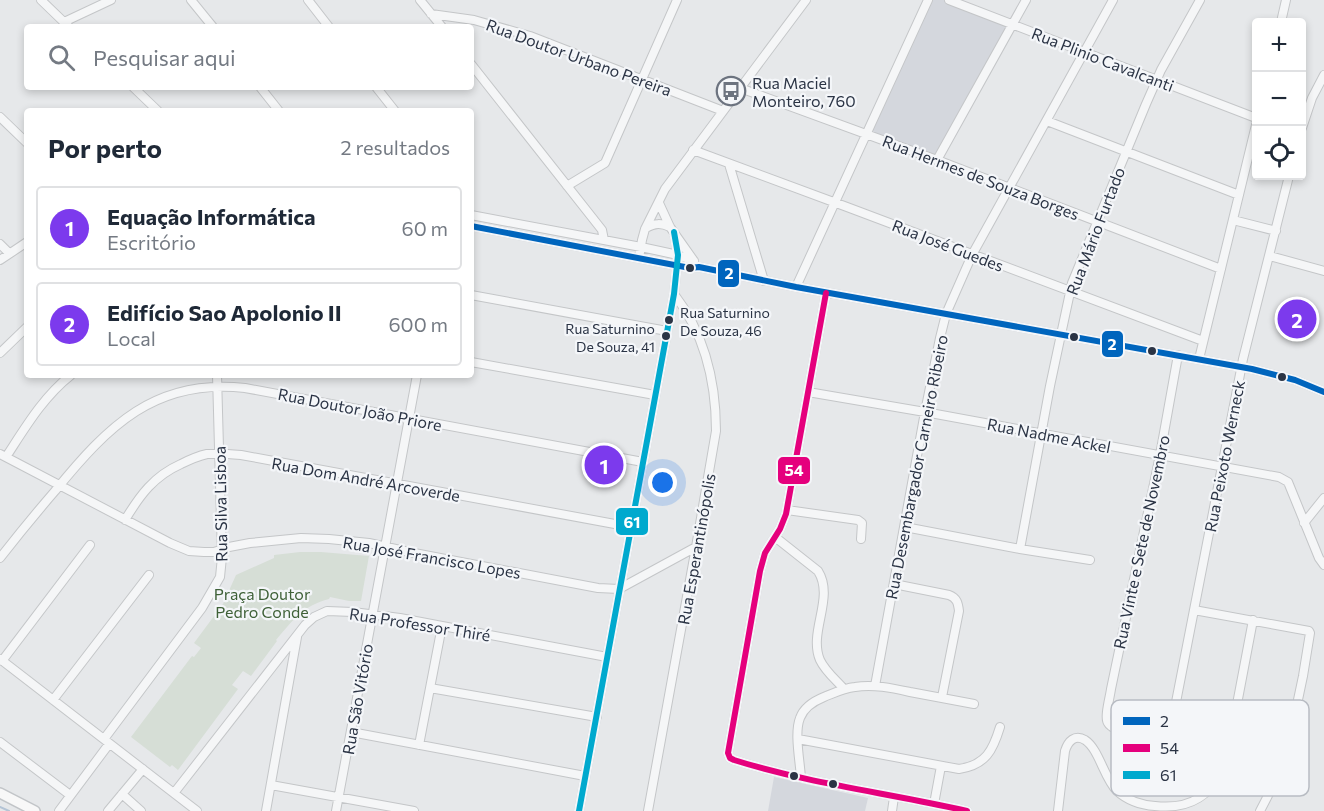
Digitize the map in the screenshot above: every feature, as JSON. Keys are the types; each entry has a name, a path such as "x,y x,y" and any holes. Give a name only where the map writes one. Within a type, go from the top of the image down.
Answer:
{"main road":[{"path":"0,793 35,811"}],"street":[{"path":"41,0 66,24"},
{"path":"69,24 111,0"},
{"path":"191,0 211,24"},
{"path":"308,0 327,24"},
{"path":"420,0 439,24"},
{"path":"567,186 605,163 676,2 667,0"},
{"path":"794,0 801,8"},
{"path":"639,258 645,229 665,189 806,0"},
{"path":"796,287 928,0"},
{"name":"Rua Plinio Cavalcanti","path":"949,0 1252,116"},
{"path":"937,160 1026,0"},
{"name":"Rua Desembargador Carneiro Ribeiro","path":"875,686 925,412 946,314 972,255 1113,0"},
{"name":"Rua Mário Furtado","path":"1020,549 1069,292 1157,79 1200,0"},
{"path":"1282,18 1286,0"},
{"name":"Rua Doutor Urbano Pereira","path":"431,14 474,20 530,36 723,111"},
{"path":"474,68 602,230 604,240"},
{"path":"1303,126 1312,98 1324,75"},
{"name":"Rua Hermes de Souza Borges","path":"740,88 937,160 1221,269"},
{"path":"136,90 155,108"},
{"path":"262,90 277,108"},
{"path":"378,90 393,108"},
{"path":"0,117 24,140"},
{"path":"1047,121 1239,195"},
{"path":"1199,359 1257,126"},
{"name":"Rua José Guedes","path":"693,150 1203,341"},
{"path":"729,164 764,281"},
{"name":"Rua Peixoto Werneck","path":"1176,700 1241,368 1289,180"},
{"path":"659,203 672,229 696,264"},
{"path":"474,213 678,255 696,264 764,281 1178,355 1280,376 1324,392"},
{"path":"1233,220 1276,231"},
{"path":"645,229 654,224 672,229"},
{"path":"474,227 677,266 690,268 696,264"},
{"path":"579,811 674,294 678,255 672,229"},
{"path":"0,260 24,242"},
{"path":"0,244 9,253"},
{"path":"1270,256 1324,271"},
{"path":"826,293 784,523 765,553 760,571 728,750 729,756 752,766 801,778 934,804 945,809 967,811"},
{"name":"Rua Esperantinópolis","path":"648,811 716,431 716,412 710,374 690,318 674,294"},
{"path":"474,296 667,331"},
{"path":"0,353 24,330"},
{"name":"Rua Vinte e Sete de Novembro","path":"1111,726 1108,725 1107,716 1111,689 1160,455 1178,355"},
{"path":"474,363 655,395"},
{"path":"3,455 49,394 67,378"},
{"name":"Rua Silva Lisboa","path":"59,811 202,608 220,577 222,549 217,378"},
{"name":"Rua São Vitório","path":"336,811 416,378"},
{"name":"Rua Doutor João Priore","path":"0,558 93,447 132,414 150,403 171,394 203,386 255,390 643,462"},
{"name":"Rua Nadme Ackel","path":"808,392 1280,477 1288,482 1304,523"},
{"name":"Rua Dom André Arcoverde","path":"125,520 145,491 168,470 201,455 220,454 241,455 632,527"},
{"name":"Rua José Francisco Lopes","path":"3,455 170,543 189,550 214,552 258,542 308,538 369,543 598,588 620,589"},
{"path":"1324,498 1304,523 1324,565"},
{"path":"787,510 858,520 862,523 861,538"},
{"path":"905,527 1090,560"},
{"path":"775,537 818,571 821,576 824,587 817,642 819,657 825,668 844,689"},
{"path":"90,545 1,660 197,811"},
{"path":"620,589 696,547"},
{"path":"53,700 149,575"},
{"path":"894,584 949,595 957,602 959,610 942,697"},
{"path":"1194,610 1310,632 1298,700"},
{"name":"Rua Professor Thiré","path":"174,793 297,636 314,617 327,612 373,614 607,657"},
{"path":"1238,700 1253,620"},
{"path":"419,745 442,626"},
{"path":"266,811 297,636"},
{"path":"801,778 798,724 805,710 820,698 853,687 875,686 974,704"},
{"path":"430,688 597,717"},
{"path":"798,740 959,768 969,767 982,761 991,751 1000,727"},
{"path":"351,732 585,776"},
{"path":"1058,811 1065,751 1070,740 1081,738 1090,745 1111,783"},
{"path":"0,742 70,795"},
{"path":"934,804 941,766"},
{"path":"108,811 143,769"},
{"path":"271,785 414,811"},
{"path":"122,794 141,811"},
{"path":"1123,796 1136,802 1164,807 1179,807 1192,803 1202,796"},
{"path":"1260,811 1268,796"},
{"path":"892,811 894,797"}],"shaded area":[{"path":"928,0 949,0 1012,25 937,160 867,134"},
{"path":"774,777 868,798 865,811 768,811"}],"green space":[{"name":"Praça Doutor Pedro Conde","path":"300,552 369,556 361,601 330,597 312,605 299,615 276,640 251,676 243,671 232,685 238,689 178,770 172,765 170,767 131,737 192,656 194,657 201,648 194,643 223,604 236,575 274,558 274,555"}],"waterway":[{"path":"0,807 9,811"}],"transit line":[{"name":"2","path":"474,227 690,268 699,267 796,287 1252,369 1295,380 1324,392"},
{"name":"61","path":"579,811 674,294 678,255 674,232"},
{"name":"54","path":"826,293 786,514 780,529 765,553 760,571 728,753 734,760 792,776 967,811"}],"place":[{"name":"Rua Maciel Monteiro, 760","path":"731,91"},
{"name":"Edifício Sao Apolonio II","path":"1297,319"},
{"name":"Rua Saturnino De Souza, 46","path":"669,320"},
{"name":"Rua Saturnino De Souza, 41","path":"666,336"},
{"name":"Equação Informática","path":"604,465"}]}
